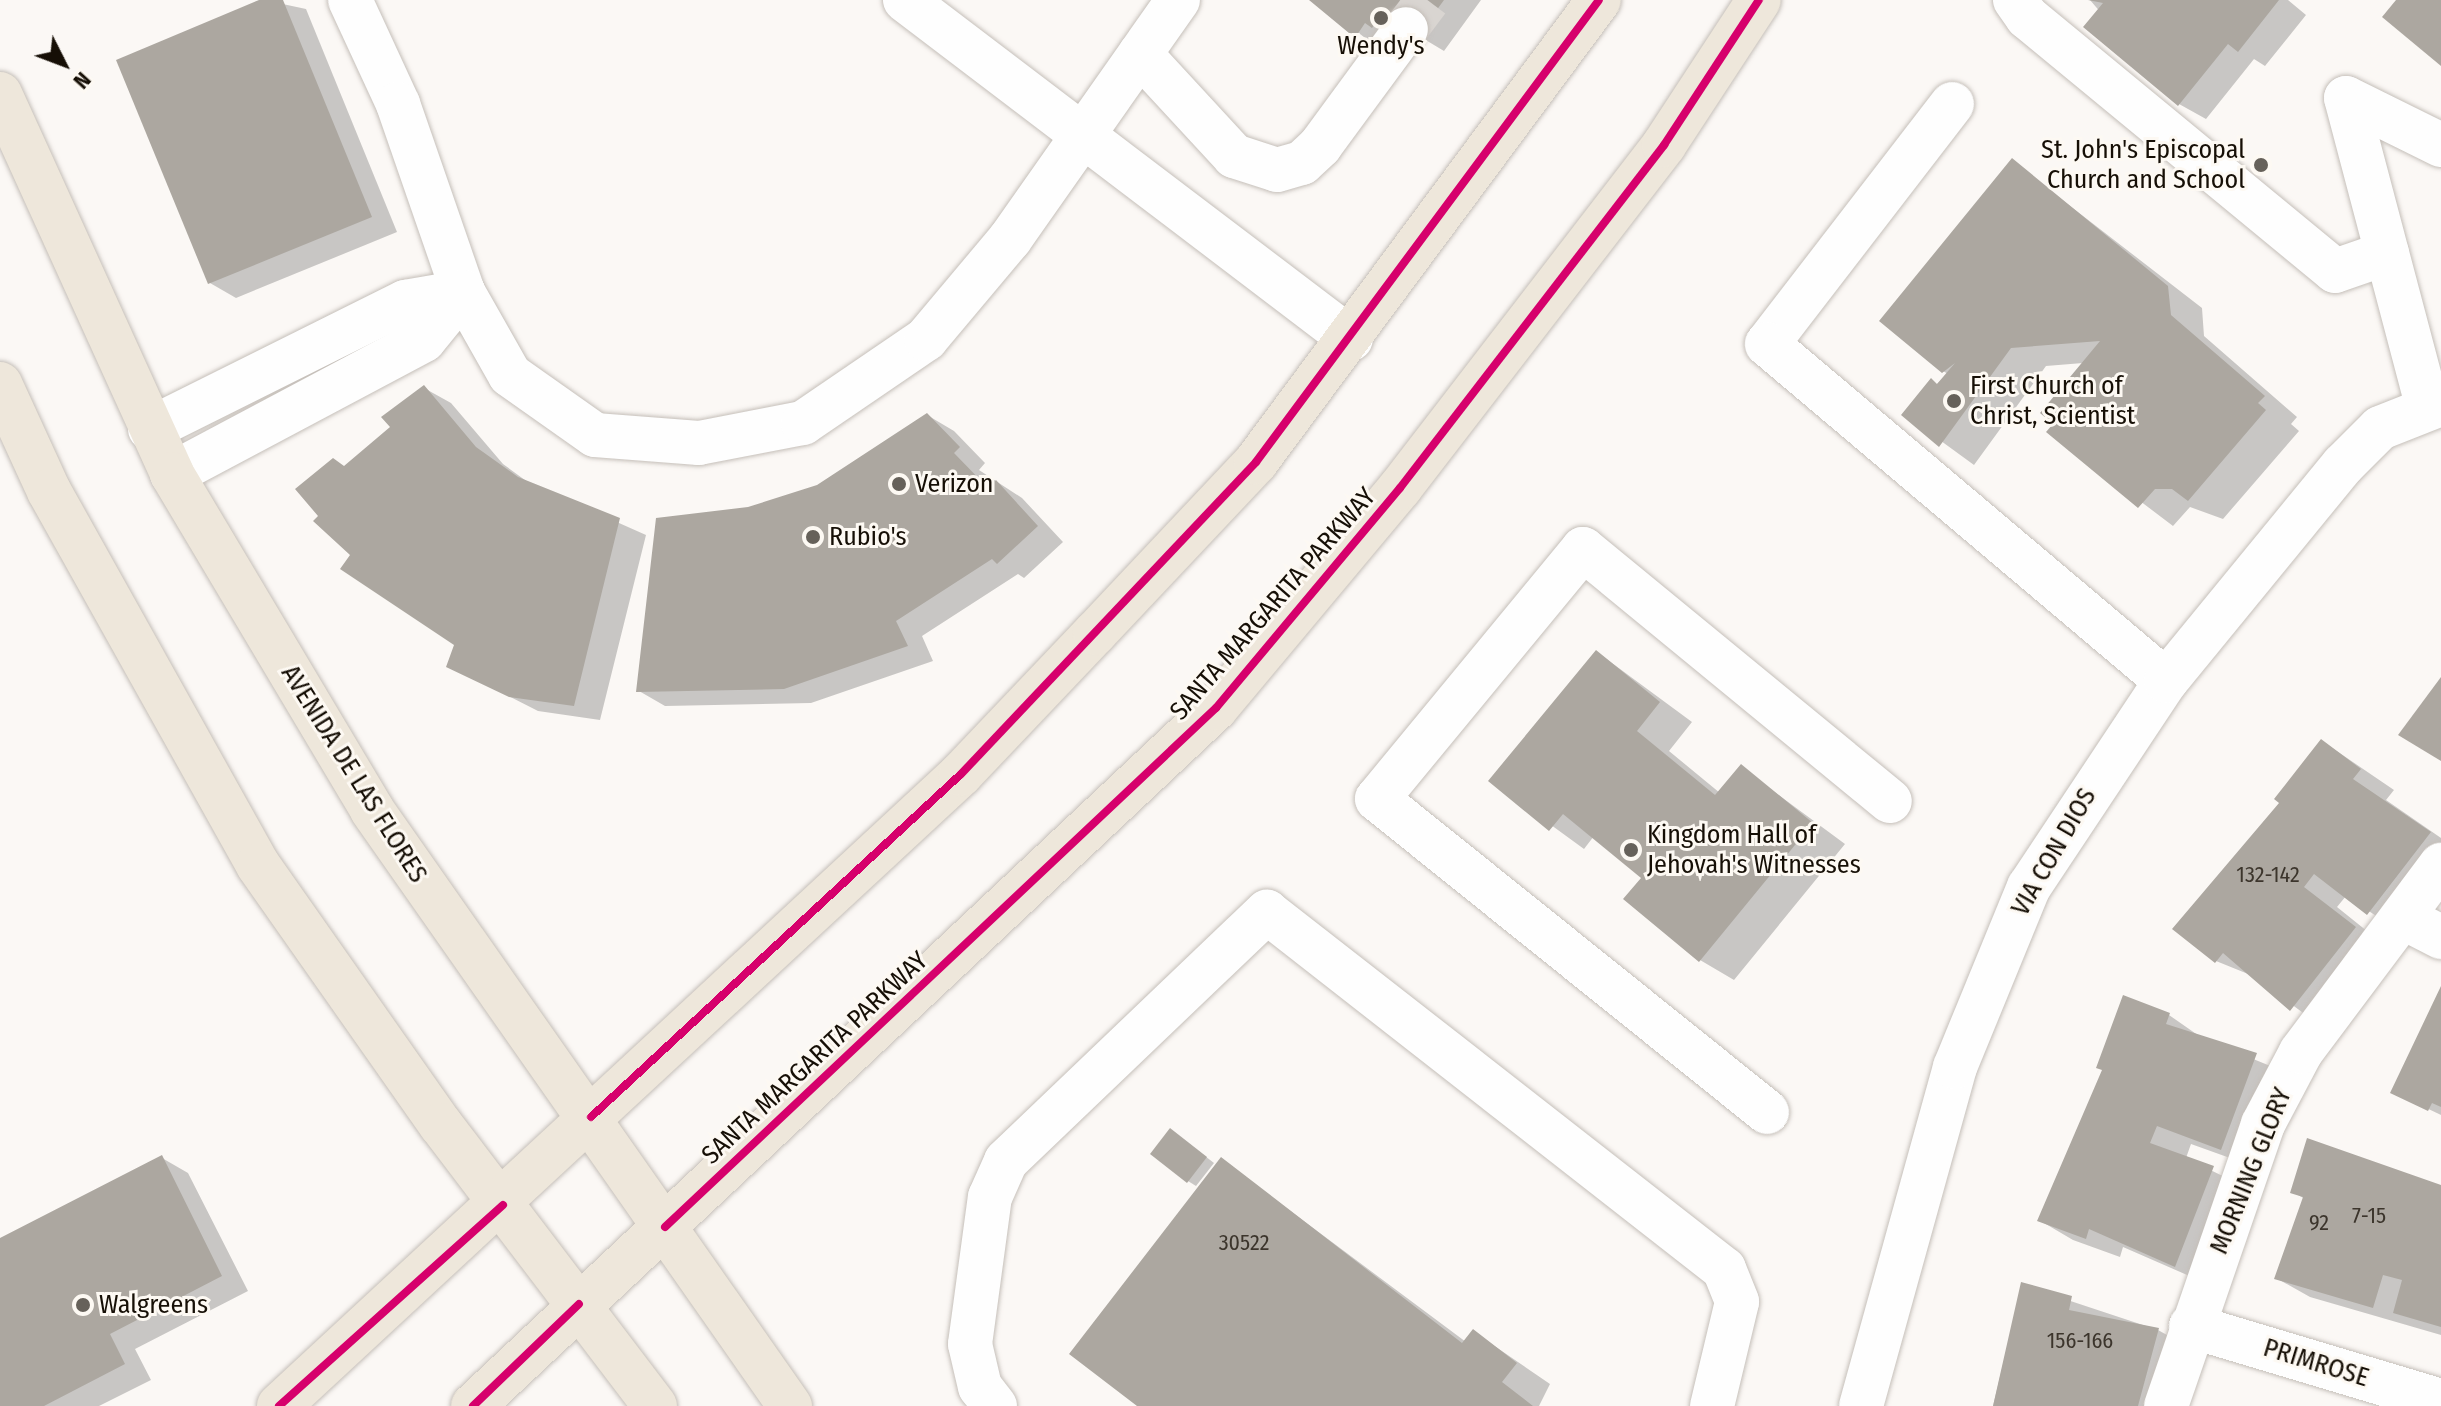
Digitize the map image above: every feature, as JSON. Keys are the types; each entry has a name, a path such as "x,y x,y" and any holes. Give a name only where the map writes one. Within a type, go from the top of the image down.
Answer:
{"main road":[{"path":"279,1406 503,1205 591,1117 961,774 1256,462 1351,339 1599,0"},
{"name":"SANTA MARGARITA PARKWAY","path":"473,1406 1216,708 1400,488 1664,145 1759,0"},
{"name":"AVENIDA DE LAS FLORES","path":"0,94 172,474 372,810 591,1117 790,1406"},
{"path":"0,384 49,491 258,865 503,1205 655,1406"}],"street":[{"path":"350,0 398,104 463,292 510,375 595,435 699,443 803,423 926,339 1085,132 1178,0"},
{"path":"905,0 1085,132 1351,339"},
{"path":"2015,0 2335,271 2387,253"},
{"path":"1140,54 1234,156 1254,168 1277,170 1302,163 1320,146 1406,29"},
{"path":"2434,404 2387,253 2346,98 2441,145"},
{"path":"1952,104 1767,344 2166,681"},
{"path":"150,429 405,302 463,292"},
{"path":"172,474 424,340 463,292"},
{"name":"VIA CON DIOS","path":"1861,1406 1983,991 2029,887 2166,681 2343,465 2380,428 2434,404"},
{"path":"1767,1112 1377,799 1583,549 1890,801"},
{"name":"MORNING GLORY","path":"2166,1406 2263,1124 2301,1052 2423,927 2441,865"},
{"path":"995,1406 980,1387 970,1344 990,1197 1006,1161 1267,912 1724,1269 1737,1302 1712,1406"},
{"name":"PRIMROSE","path":"2191,1326 2441,1401"}],"building":[{"path":"259,0 283,0 372,217 208,284 116,60"},
{"name":"Wendy's","path":"1309,0 1444,0 1417,37 1378,20 1372,28 1365,23 1355,38"},
{"path":"2088,0 2279,0 2238,52 2228,44 2178,106 2083,27 2103,3"},
{"path":"2396,0 2441,0 2441,66 2382,17"},
{"path":"2012,158 2168,286 2171,315 2265,396 2258,403 2266,410 2188,501 2172,489 2155,489 2138,508 2046,432 2053,424 2040,413 2100,341 2011,348 1939,447 1901,415 1931,378 1937,384 1955,363 1942,373 1879,321"},
{"path":"424,385 476,447 518,477 620,518 574,706 509,697 446,667 454,645 340,569 350,555 313,521 318,516 295,489 333,458 344,466 390,427 381,417"},
{"path":"927,413 960,447 954,453 988,488 996,480 1038,526 997,564 992,559 896,621 908,646 784,689 636,692 656,518 748,507 817,485"},
{"path":"1596,650 1660,702 1637,731 1715,795 1741,764 1813,823 1699,962 1623,899 1641,878 1563,814 1549,831 1488,781"},
{"path":"2441,677 2441,761 2398,735"},
{"path":"2321,739 2361,769 2353,779 2431,832 2367,915 2314,874 2304,887 2356,927 2290,1011 2223,953 2215,963 2172,929 2279,803 2274,799"},
{"path":"2441,986 2441,1107 2432,1103 2428,1111 2390,1093"},
{"path":"2123,995 2170,1013 2166,1024 2257,1053 2221,1150 2157,1126 2150,1143 2214,1166 2175,1267 2089,1229 2086,1239 2037,1221 2102,1070 2096,1068"},
{"path":"1170,1128 1207,1157 1187,1183 1150,1154"},
{"path":"2307,1138 2441,1185 2441,1327 2393,1313 2402,1280 2383,1275 2373,1308 2274,1279 2303,1197 2290,1193"},
{"name":"Walgreens","path":"162,1155 222,1276 110,1334 125,1364 44,1406 0,1406 0,1238"},
{"path":"1221,1157 1462,1343 1473,1329 1517,1363 1502,1382 1533,1406 1137,1406 1069,1354"},
{"path":"2021,1282 2072,1296 2069,1310 2159,1328 2138,1406 1993,1406"}],"tunnel":[{"path":"1406,29 1428,0"}],"cycle path":[{"path":"591,1117 961,774 1256,462 1599,0"},
{"path":"665,1227 1216,708 1400,488 1664,145 1759,0"},
{"path":"279,1406 503,1205"},
{"path":"473,1406 579,1304"}],"place":[{"name":"Wendy's","path":"1381,18"},
{"name":"St. John's Episcopal Church and School","path":"2261,165"},
{"name":"First Church of Christ, Scientist","path":"1954,401"},
{"name":"Verizon","path":"899,484"},
{"name":"Rubio's","path":"813,537"},
{"name":"Kingdom Hall of Jehovah's Witnesses","path":"1631,850"},
{"name":"Walgreens","path":"83,1305"}]}
